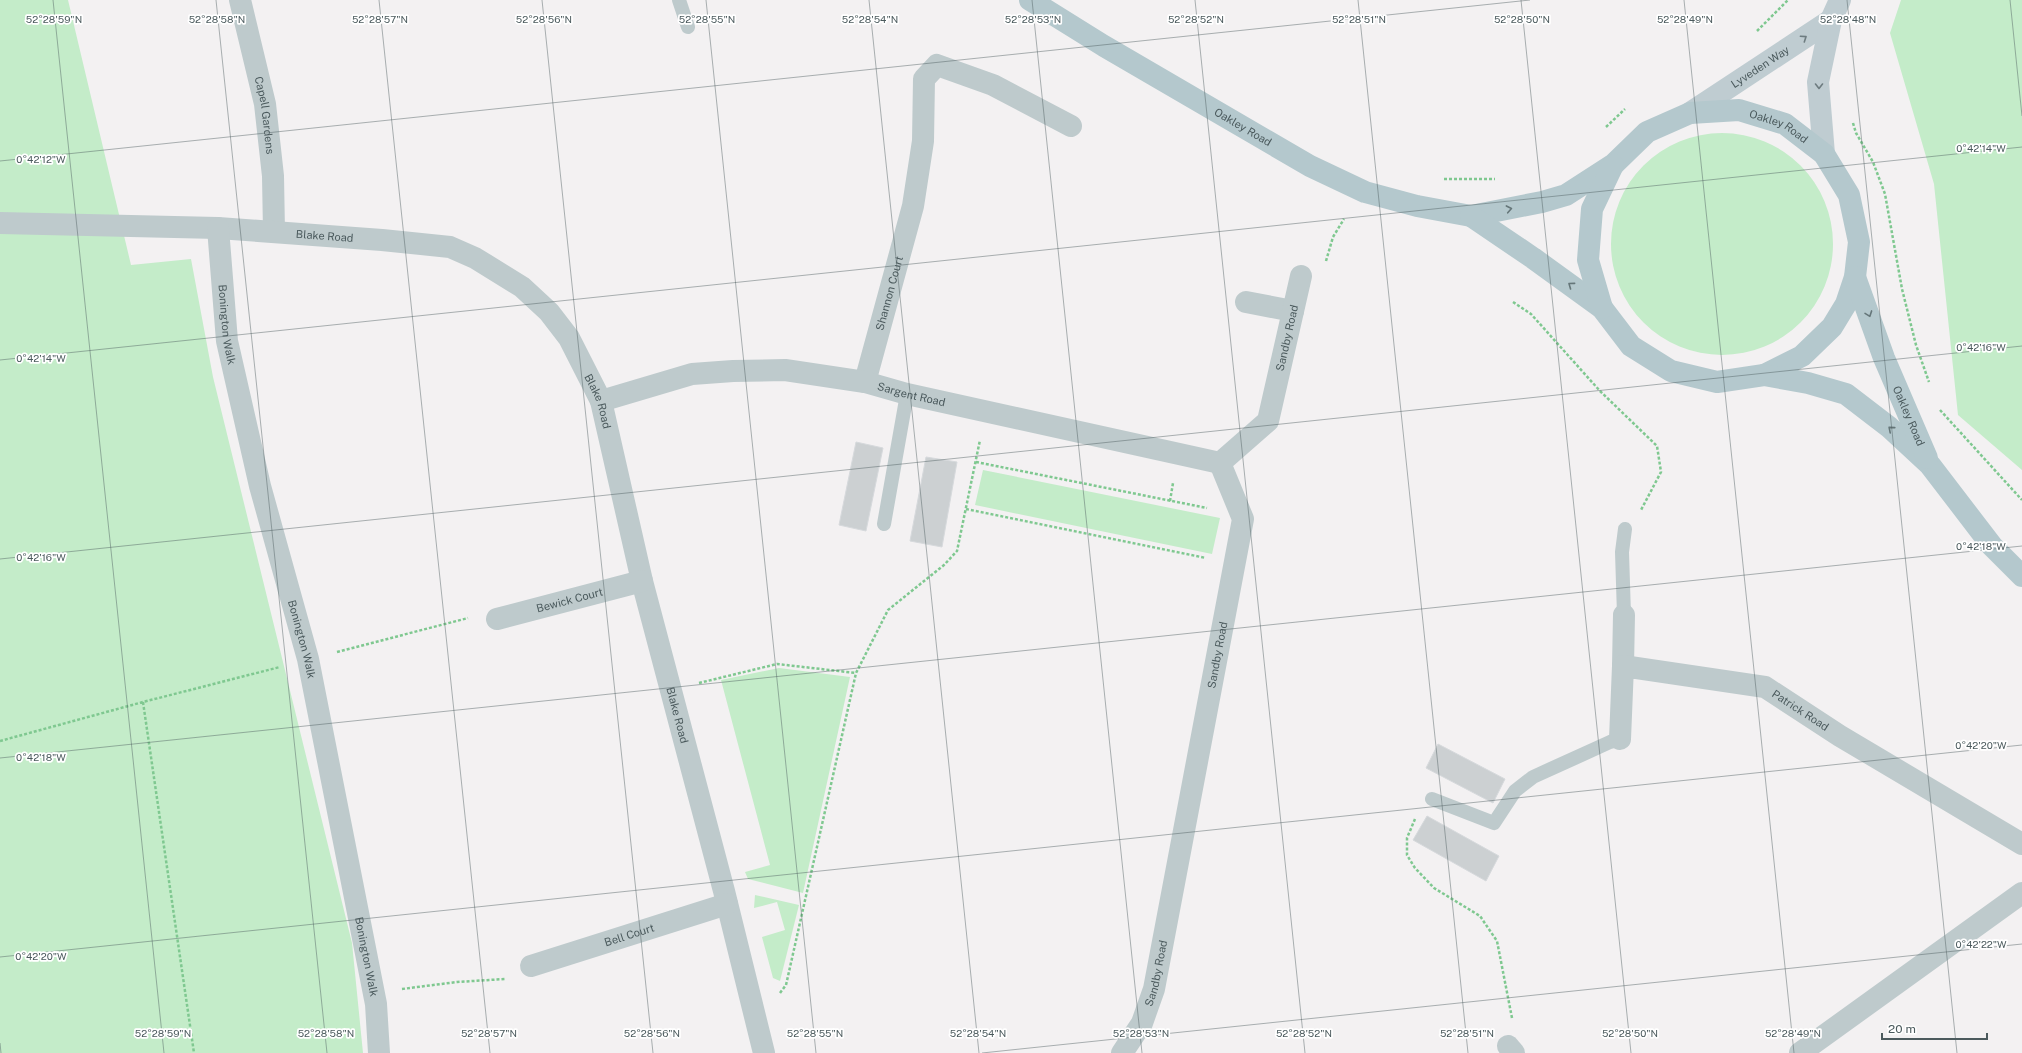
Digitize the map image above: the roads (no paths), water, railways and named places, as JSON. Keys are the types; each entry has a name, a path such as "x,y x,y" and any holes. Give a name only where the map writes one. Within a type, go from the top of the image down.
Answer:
{"main road":[{"name":"Oakley Road","path":"1030,0 1104,46 1310,166 1365,192 1417,206 1471,216 1542,202 1566,195 1614,164 1647,132 1690,113 1739,110 1785,124 1824,154 1849,195 1859,242 1855,277 1846,304 1832,327 1802,356 1764,375 1717,382 1671,371 1631,346 1602,308 1533,258 1471,216"},
{"name":"Oakley Road","path":"1602,308 1588,260 1592,210 1614,164"},
{"name":"Oakley Road","path":"1855,277 1884,358 1930,465"},
{"name":"Oakley Road","path":"1764,375 1808,383 1846,394 1889,427 1930,465 1992,546 2022,576"}],"street":[{"name":"Capell Gardens","path":"240,0 265,104 273,176 274,232"},
{"path":"1824,154 1818,82 1831,20 1840,0"},
{"name":"Lyveden Way","path":"1690,113 1831,20"},
{"name":"Shannon Court","path":"865,382 913,206 923,141 924,79 937,65 993,85 1071,126"},
{"name":"Blake Road","path":"0,223 218,228 444,246 475,258 522,287 549,312 569,338 601,401 642,581 727,904 764,1053"},
{"name":"Bonington Walk","path":"218,228 228,341 260,486 308,659 373,992 379,1053"},
{"name":"Sandby Road","path":"1123,1053 1142,1023 1154,989 1243,519 1220,463 1268,420 1301,276"},
{"path":"1246,302 1293,311"},
{"name":"Sargent Road","path":"601,401 692,374 733,371 785,370 865,382 907,394 1220,463"},
{"name":"Bewick Court","path":"497,619 642,581"},
{"path":"1620,739 1624,615"},
{"name":"Patrick Road","path":"1623,666 1765,687 1846,740 2022,844"},
{"path":"1800,1053 2022,893"},
{"name":"Bell Court","path":"531,966 727,904"}],"lane":[{"path":"679,0 688,27"},
{"path":"884,524 907,394"},
{"path":"1624,615 1622,552 1625,529"},
{"path":"1432,799 1494,822 1515,790 1533,777 1610,742 1620,739"}]}
